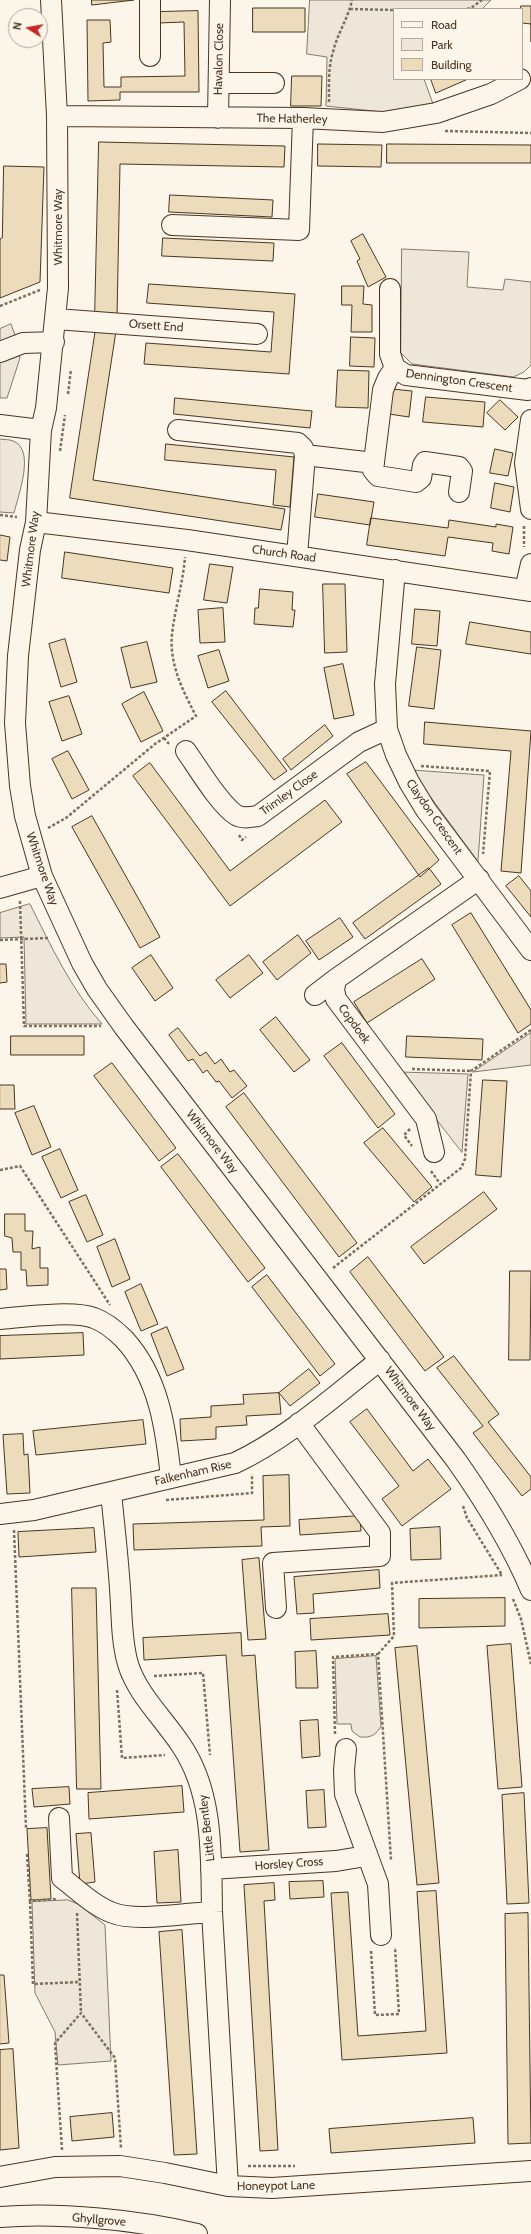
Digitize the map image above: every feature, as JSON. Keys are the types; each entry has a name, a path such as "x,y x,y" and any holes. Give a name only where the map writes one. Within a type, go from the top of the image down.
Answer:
{"street":[{"name":"Whitmore Way","path":"51,0 57,116 59,232 56,319 46,408 41,430 36,522 30,550 18,656 14,723 20,786 25,816 42,876 66,932 97,989 156,1069 380,1360 487,1504 521,1567 531,1590"},
{"path":"150,0 150,56"},
{"name":"Havalon Close","path":"218,118 220,0"},
{"name":"The Hatherley","path":"57,116 303,118 383,122 436,112 491,94 519,80"},
{"path":"219,83 274,82"},
{"path":"172,225 299,230 303,118"},
{"path":"390,289 390,354 395,368"},
{"name":"Orsett End","path":"56,319 257,334"},
{"path":"0,352 23,343 54,342"},
{"name":"Dennington Crescent","path":"374,463 384,390 388,378 395,368 406,375 529,389"},
{"path":"527,515 525,463 531,420 529,389"},
{"path":"0,425 41,430"},
{"path":"178,430 298,443 303,448 305,455 297,556"},
{"path":"305,455 374,463 373,470 378,476 416,482 421,478 423,465 425,462 459,466 462,471 459,492"},
{"name":"Church Road","path":"36,522 187,540 528,590"},
{"path":"527,558 528,590"},
{"name":"Claydon Crescent","path":"395,570 387,646 385,684 387,729 396,755 408,782 426,810 480,870 531,950"},
{"name":"Trimley Close","path":"180,751 228,808 237,816 248,818 258,816 359,742 387,729"},
{"path":"315,995 480,870"},
{"path":"0,888 42,876"},
{"name":"Copdoek","path":"336,979 334,990 336,999 426,1119 434,1152"},
{"path":"0,1319 73,1315 94,1318 115,1330 133,1349 149,1376 159,1403 166,1431 171,1478"},
{"name":"Falkenham Rise","path":"8,1519 20,1513 235,1463 256,1453 299,1423 380,1360"},
{"path":"276,1608 274,1563 380,1556 380,1533 299,1423"},
{"name":"Little Bentley","path":"111,1492 123,1638 128,1665 140,1688 182,1745 196,1769 206,1800 228,2186"},
{"path":"341,1745 345,1794 366,1856 378,1884 382,1942"},
{"path":"59,1818 62,1878 98,1905 114,1913 131,1917 212,1912"},
{"name":"Horsley Cross","path":"211,1869 336,1861 366,1856"},
{"name":"Honeypot Lane","path":"0,2177 55,2167 120,2166 165,2173 228,2186 272,2188 531,2171"},
{"name":"Ghyllgrove","path":"0,2217 60,2226 120,2221 197,2234"}],"path":[{"path":"329,105 329,71 333,51 350,9 352,0"},
{"path":"471,8 482,0"},
{"path":"350,9 393,10"},
{"path":"0,515 17,517"},
{"path":"527,515 525,535 527,558"},
{"path":"47,828 66,818 164,738 196,716 180,685 174,661 172,635 184,569 187,540"},
{"path":"164,738 180,751"},
{"path":"417,766 490,770 480,870"},
{"path":"46,822 49,834"},
{"path":"238,834 242,840 249,835"},
{"path":"20,897 24,1026 107,1026"},
{"path":"0,940 49,938"},
{"path":"405,1068 471,1071 531,1030"},
{"path":"328,1272 461,1168 465,1159 471,1071"},
{"path":"0,1170 20,1166 111,1306"},
{"path":"161,1500 252,1493 252,1473"},
{"path":"462,1504 467,1518 505,1580"},
{"path":"8,1519 26,1828"},
{"path":"341,1745 333,1657 378,1654 394,1636 392,1582 502,1575"},
{"path":"510,1592 521,1619 531,1664"},
{"path":"378,1654 391,1868"},
{"path":"151,1676 203,1673 210,1758"},
{"path":"117,1688 122,1758 173,1754"},
{"path":"28,1854 33,1984 80,1982"},
{"path":"30,1901 61,1899"},
{"path":"76,1906 81,2013 115,2058 122,2153"},
{"path":"382,1942 399,2014 375,2015 382,1942"},
{"path":"68,2151 62,2152 55,2043 81,2013"},
{"path":"244,2166 299,2166"}],"green space":[{"path":"310,0 491,0 483,8 393,8 393,80 424,80 433,104 383,112 326,106 327,57 307,54"},
{"path":"402,249 469,252 467,287 503,290 505,279 531,282 531,365 524,372 513,377 412,364 401,353"},
{"path":"0,439 13,441 20,446 23,453 24,474 14,513 0,512"},
{"path":"411,770 484,775 478,861"},
{"path":"30,904 71,982 102,1024 26,1024 24,937 0,938 0,913"},
{"path":"531,1033 531,1065 473,1072"},
{"path":"400,1072 468,1074 462,1152"},
{"path":"376,1656 381,1726 373,1735 360,1737 352,1731 351,1724 337,1724 335,1659"},
{"path":"68,1900 78,1904 105,1925 111,2061 58,2065 55,2032 35,1993 32,1902"}],"shaded area":[{"path":"11,324 16,338 20,358 7,398 0,398 0,329"}],"building":[{"path":"92,0 134,0 92,5"},
{"path":"521,6 531,6 531,24 523,23 523,8 521,8"},
{"path":"253,8 305,8 305,32 253,32"},
{"path":"198,11 199,92 120,92 120,100 88,101 87,20 110,20 111,42 103,43 104,87 121,87 121,77 185,76 184,22 158,23 158,12"},
{"path":"292,76 322,76 321,106 291,106"},
{"path":"431,80 466,80 436,93"},
{"path":"99,142 285,146 284,167 120,164 117,318 95,318"},
{"path":"318,144 382,145 381,167 318,166"},
{"path":"387,144 531,145 531,163 387,163"},
{"path":"4,166 44,167 40,282 0,298 0,239 2,238"},
{"path":"170,195 273,200 272,217 169,212"},
{"path":"363,234 386,277 368,287 357,261 360,259 351,241"},
{"path":"163,238 274,243 273,261 162,256"},
{"path":"149,284 295,294 289,374 144,364 146,343 271,352 274,312 147,303"},
{"path":"342,286 364,286 363,304 372,305 372,332 351,332 352,305 342,305"},
{"path":"96,328 116,331 93,480 285,509 281,530 70,498"},
{"path":"351,337 375,338 374,367 350,366"},
{"path":"338,370 369,371 368,408 336,407"},
{"path":"392,389 412,391 409,417 389,414"},
{"path":"426,397 485,402 483,427 423,422"},
{"path":"175,398 312,411 310,428 174,414"},
{"path":"500,400 518,417 505,430 487,413"},
{"path":"166,444 294,457 290,507 273,505 276,470 165,460"},
{"path":"495,449 513,453 508,476 490,473"},
{"path":"495,483 514,487 510,512 491,508"},
{"path":"318,494 374,502 370,525 315,517"},
{"path":"371,518 448,528 449,520 496,527 496,524 513,527 509,554 492,551 493,543 448,537 445,556 367,545"},
{"path":"0,535 10,537 7,561 0,560"},
{"path":"65,552 173,568 169,593 62,578"},
{"path":"210,564 233,567 227,603 204,600"},
{"path":"323,584 345,584 347,652 325,653"},
{"path":"260,589 293,592 292,610 295,610 293,627 254,624 255,608 258,608"},
{"path":"223,608 225,642 200,643 198,610"},
{"path":"415,609 440,611 437,646 412,644"},
{"path":"470,622 531,632 531,654 466,644"},
{"path":"65,639 77,682 61,687 49,644"},
{"path":"147,642 157,682 131,688 121,648"},
{"path":"417,647 441,650 434,709 409,706"},
{"path":"219,650 229,681 208,688 198,656"},
{"path":"343,664 354,715 334,719 324,668"},
{"path":"226,691 287,771 274,780 212,702"},
{"path":"144,692 163,731 141,742 122,704"},
{"path":"69,696 82,734 62,741 49,702"},
{"path":"425,722 531,731 521,873 501,871 511,751 424,744"},
{"path":"325,725 333,736 291,770 283,759"},
{"path":"68,751 89,790 72,799 52,759"},
{"path":"366,762 439,860 420,877 347,774"},
{"path":"150,763 230,871 325,800 342,822 230,906 133,776"},
{"path":"92,816 160,937 140,948 72,827"},
{"path":"429,868 441,884 365,939 353,923"},
{"path":"519,876 531,891 531,917 506,886"},
{"path":"471,913 531,1010 531,1024 518,1033 452,925"},
{"path":"340,918 353,937 319,960 306,941"},
{"path":"298,935 311,953 277,980 263,962"},
{"path":"151,955 173,988 155,1001 132,968"},
{"path":"249,955 263,973 230,998 216,980"},
{"path":"422,959 435,979 367,1023 354,1002"},
{"path":"0,964 6,964 7,982 0,983"},
{"path":"276,1017 310,1060 294,1072 260,1030"},
{"path":"178,1028 200,1056 206,1052 215,1064 221,1059 230,1072 234,1070 247,1086 232,1098 219,1081 216,1082 207,1070 203,1073 193,1059 188,1061 169,1035"},
{"path":"11,1036 84,1036 84,1055 11,1055"},
{"path":"407,1036 483,1039 482,1060 406,1057"},
{"path":"342,1043 395,1114 378,1128 324,1056"},
{"path":"112,1063 176,1148 159,1161 94,1076"},
{"path":"483,1080 507,1081 501,1177 476,1175"},
{"path":"0,1085 14,1085 15,1109 0,1109"},
{"path":"244,1093 357,1243 339,1257 226,1107"},
{"path":"34,1106 51,1147 32,1155 15,1113"},
{"path":"383,1128 432,1187 414,1202 364,1143"},
{"path":"60,1149 78,1190 61,1198 42,1157"},
{"path":"178,1154 265,1268 248,1282 161,1167"},
{"path":"484,1192 497,1209 424,1264 411,1247"},
{"path":"86,1195 103,1235 87,1242 69,1202"},
{"path":"5,1214 25,1214 25,1231 33,1231 32,1249 40,1247 40,1268 48,1268 48,1285 27,1286 26,1270 21,1270 21,1252 13,1252 12,1238 5,1236"},
{"path":"115,1239 130,1279 112,1287 97,1247"},
{"path":"368,1257 444,1357 425,1371 350,1272"},
{"path":"0,1269 6,1269 7,1289 0,1290"},
{"path":"510,1271 531,1271 530,1360 509,1360"},
{"path":"267,1275 335,1364 320,1376 252,1287"},
{"path":"141,1284 158,1324 141,1331 125,1292"},
{"path":"167,1327 184,1369 167,1376 151,1334"},
{"path":"83,1333 84,1355 0,1359 0,1336"},
{"path":"454,1356 499,1414 488,1422 531,1477 531,1489 522,1496 473,1433 483,1426 437,1368"},
{"path":"309,1369 320,1383 290,1406 279,1393"},
{"path":"279,1393 281,1414 246,1416 247,1425 216,1427 216,1439 181,1441 180,1419 211,1417 211,1406 244,1404 243,1395"},
{"path":"367,1409 413,1471 428,1459 451,1489 402,1526 382,1499 399,1486 350,1422"},
{"path":"143,1420 146,1444 36,1455 33,1431"},
{"path":"23,1434 24,1455 28,1454 30,1493 7,1494 3,1435"},
{"path":"289,1475 290,1526 261,1527 262,1546 134,1550 133,1524 264,1520 263,1476"},
{"path":"360,1516 361,1531 300,1535 299,1520"},
{"path":"440,1527 441,1559 411,1560 410,1529"},
{"path":"94,1528 96,1552 19,1557 18,1532"},
{"path":"259,1558 266,1639 248,1640 242,1560"},
{"path":"379,1570 380,1588 313,1594 314,1613 297,1614 294,1577"},
{"path":"72,1588 96,1588 101,1789 77,1789"},
{"path":"505,1598 505,1626 419,1628 419,1599"},
{"path":"388,1614 390,1635 311,1640 310,1619"},
{"path":"241,1633 242,1656 255,1655 269,1850 240,1852 226,1655 144,1660 143,1638"},
{"path":"511,1644 522,1787 498,1789 487,1646"},
{"path":"417,1646 439,1883 417,1885 395,1648"},
{"path":"316,1651 318,1688 296,1688 295,1652"},
{"path":"318,1720 320,1756 302,1758 300,1721"},
{"path":"182,1786 184,1812 89,1819 88,1793"},
{"path":"69,1787 70,1804 34,1807 32,1789"},
{"path":"324,1790 326,1827 308,1828 306,1791"},
{"path":"524,1793 529,1903 507,1904 502,1795"},
{"path":"47,1828 51,1899 31,1900 27,1829"},
{"path":"91,1833 95,1882 80,1884 76,1834"},
{"path":"178,1850 181,1902 157,1903 154,1852"},
{"path":"323,1881 324,1897 290,1899 289,1882"},
{"path":"274,1883 275,1900 264,1901 278,2150 260,2151 244,1885"},
{"path":"436,1891 447,2053 342,2060 331,1893 348,1892 358,2036 426,2031 417,1892"},
{"path":"528,1913 531,2143 508,2144 505,1914"},
{"path":"182,1930 197,2154 174,2155 159,1932"},
{"path":"0,1975 4,1975 9,2043 0,2044"},
{"path":"13,2049 19,2148 0,2150 0,2050"},
{"path":"112,2113 114,2137 72,2141 70,2117"},
{"path":"473,2118 475,2143 331,2153 329,2129"}]}
